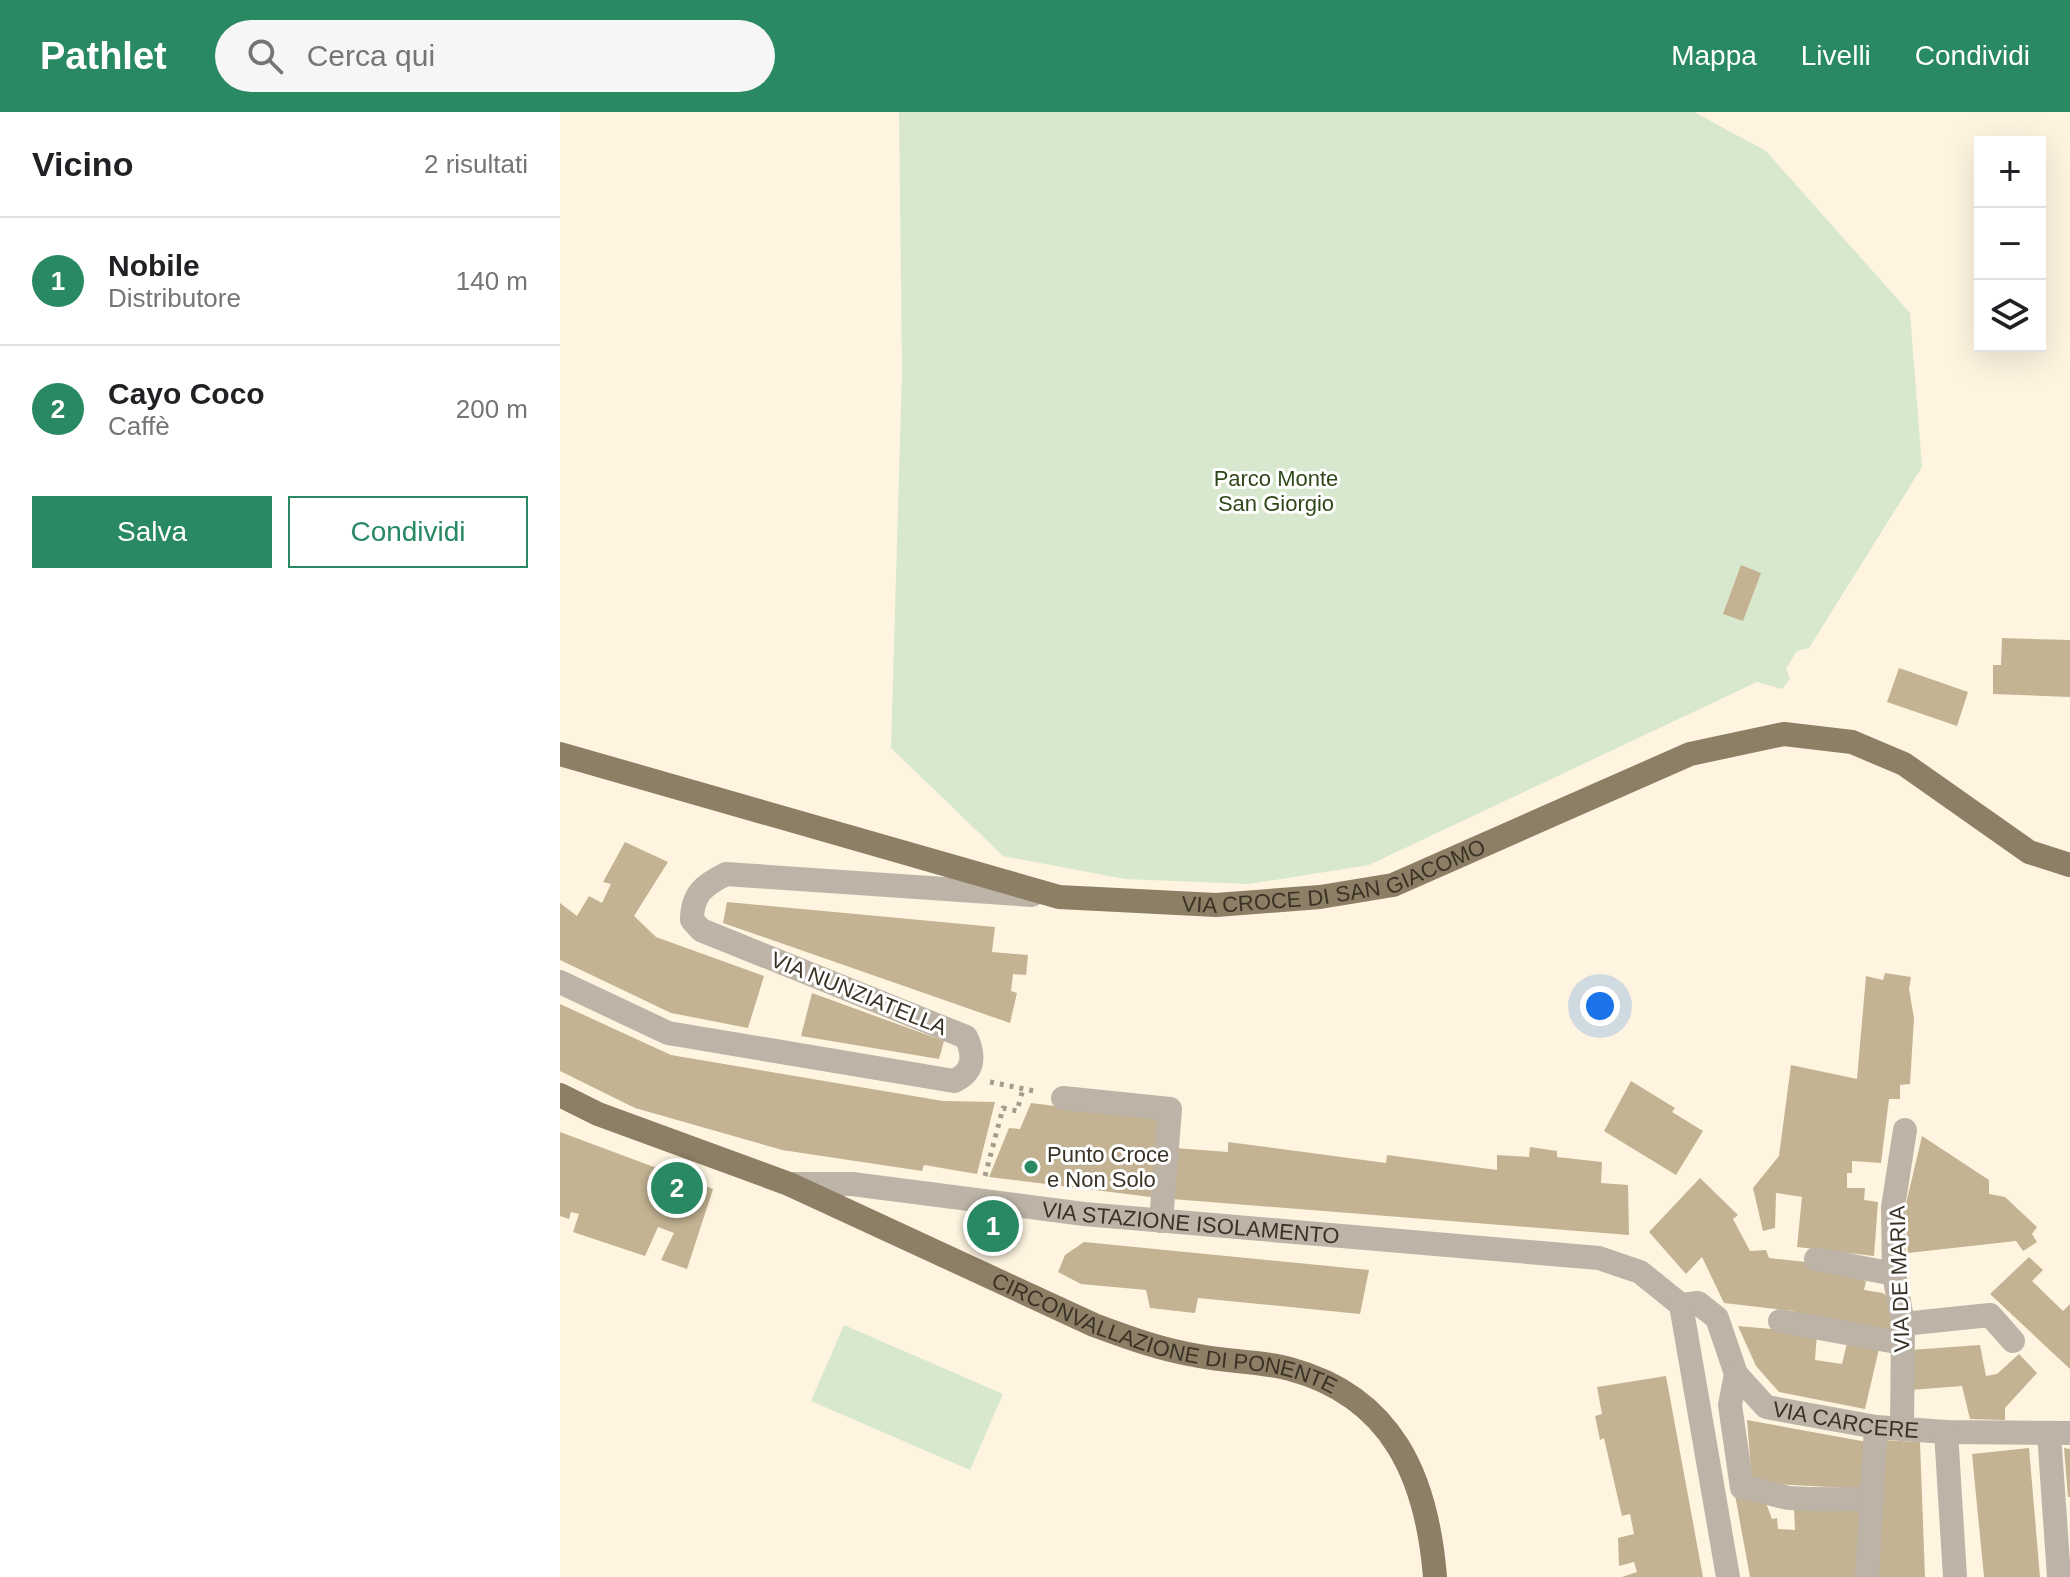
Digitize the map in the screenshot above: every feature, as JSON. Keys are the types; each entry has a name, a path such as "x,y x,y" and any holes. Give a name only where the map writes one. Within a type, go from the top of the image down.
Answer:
{"main road":[{"name":"VIA CROCE DI SAN GIACOMO","path":"560,754 1059,897 1216,905 1320,897 1393,885 1690,754 1784,734 1852,742 1904,764 2029,852 2070,865"},
{"name":"VIA STAZIONE ISOLAMENTO","path":"560,1095 598,1114 789,1184"},
{"name":"CIRCONVALLAZIONE DI PONENTE","path":"789,1184 1094,1325 1172,1351 1289,1369 1354,1397 1378,1418 1401,1451 1418,1484 1431,1533 1435,1577"}],"street":[{"name":"VIA NUNZIATELLA","path":"965,1076 973,1051 966,1037 701,930 692,920 692,903 705,884 726,874 1059,897"},
{"path":"560,982 668,1033 954,1081 965,1076"},
{"path":"1063,1098 1170,1109 1161,1221"},
{"name":"VIA DE MARIA","path":"1902,1429 1903,1333 1894,1274 1893,1207 1905,1130"},
{"name":"VIA STAZIONE ISOLAMENTO","path":"789,1184 852,1184 1161,1221 1599,1258 1640,1272 1681,1305"},
{"path":"1816,1259 1894,1274"},
{"name":"VIA CARCERE","path":"1681,1305 1698,1303 1717,1318 1736,1374 1766,1407 1876,1427 1946,1432 2059,1433"},
{"path":"1681,1305 1728,1577"},
{"path":"1780,1321 1903,1333 1990,1315 2013,1341"},
{"path":"1736,1374 1730,1405 1742,1488 1761,1488 1771,1495 1792,1498 1872,1499"},
{"path":"1867,1577 1876,1427"},
{"path":"1946,1432 1955,1577"},
{"path":"2059,1433 2059,1577"}],"path":[{"path":"965,1076 1063,1098"},
{"path":"979,1201 1003,1108 1017,1111 1023,1089"}],"green space":[{"name":"Parco Monte San Giorgio","path":"899,112 1694,112 1766,151 1910,313 1922,467 1809,648 1797,651 1786,669 1790,679 1782,689 1757,682 1369,865 1249,884 1125,879 1003,856 891,748 902,372"},
{"path":"844,1325 1003,1394 970,1470 811,1401"}],"building":[{"path":"1741,565 1761,573 1743,621 1723,614"},
{"path":"2002,638 2070,640 2070,697 1993,694 1993,665 2001,665"},
{"path":"1899,668 1968,692 1957,726 1887,702"},
{"path":"625,842 668,862 634,916 656,937 764,976 748,1028 671,1013 560,960 560,903 577,916 589,896 602,903 611,884 603,882"},
{"path":"727,902 995,927 992,952 1028,955 1026,975 1013,974 1011,991 1017,993 1010,1023 723,923"},
{"path":"1885,973 1911,977 1909,989 1914,1018 1910,1084 1900,1085 1900,1099 1889,1099 1881,1163 1852,1161 1852,1173 1847,1173 1847,1188 1865,1188 1864,1200 1878,1202 1874,1256 1797,1247 1802,1197 1776,1193 1775,1228 1763,1231 1753,1188 1779,1156 1791,1065 1857,1079 1866,976 1883,980"},
{"path":"812,993 944,1041 939,1059 801,1036"},
{"path":"560,1004 671,1055 943,1101 995,1102 977,1174 924,1165 922,1171 782,1150 635,1108 560,1071"},
{"path":"1631,1081 1675,1108 1672,1112 1703,1131 1676,1175 1604,1131"},
{"path":"1031,1103 1161,1119 1151,1197 989,1177 1009,1128 1020,1129"},
{"path":"560,1132 713,1189 687,1269 661,1260 674,1233 658,1227 645,1256 573,1232 579,1214 571,1212 569,1219 560,1216"},
{"path":"1922,1136 1989,1180 1989,1194 2005,1197 2037,1227 2032,1234 2037,1242 2023,1251 2016,1241 1908,1253 1905,1208"},
{"path":"1228,1142 1386,1163 1387,1155 1497,1170 1497,1155 1529,1157 1530,1147 1557,1151 1557,1157 1602,1162 1601,1183 1628,1185 1629,1235 1172,1199 1175,1148 1228,1152"},
{"path":"1700,1178 1738,1215 1733,1219 1750,1251 1766,1250 1769,1258 1806,1262 1866,1281 1864,1290 1883,1293 1893,1303 1894,1333 1793,1316 1794,1311 1724,1303 1702,1257 1686,1274 1649,1232"},
{"path":"1084,1242 1369,1270 1360,1314 1198,1298 1195,1313 1150,1308 1146,1290 1081,1284 1058,1272 1065,1255"},
{"path":"2029,1257 2043,1270 2032,1281 2063,1311 2070,1304 2070,1369 1990,1294"},
{"path":"1738,1326 1817,1333 1815,1360 1842,1364 1847,1343 1879,1349 1865,1409 1779,1392 1756,1366"},
{"path":"1980,1345 1986,1376 1997,1374 2019,1354 2037,1373 2005,1408 2005,1420 1970,1419 1962,1386 1910,1390 1910,1350"},
{"path":"1666,1376 1703,1577 1622,1577 1637,1572 1634,1562 1619,1566 1618,1538 1634,1534 1630,1514 1622,1516 1604,1438 1600,1440 1595,1416 1602,1414 1597,1387"},
{"path":"1747,1420 1867,1442 1866,1489 1752,1483"},
{"path":"1881,1440 1920,1442 1925,1577 1873,1577"},
{"path":"2029,1448 2040,1577 1984,1577 1972,1454"},
{"path":"2064,1448 2070,1449 2070,1497 2068,1497"},
{"path":"1735,1495 1763,1495 1772,1519 1777,1518 1778,1529 1795,1530 1794,1507 1863,1509 1863,1577 1750,1577"}],"place":[{"name":"Punto Croce e Non Solo","path":"1031,1167"},
{"name":"Cayo Coco","path":"677,1188"},
{"name":"Nobile","path":"993,1226"}]}
